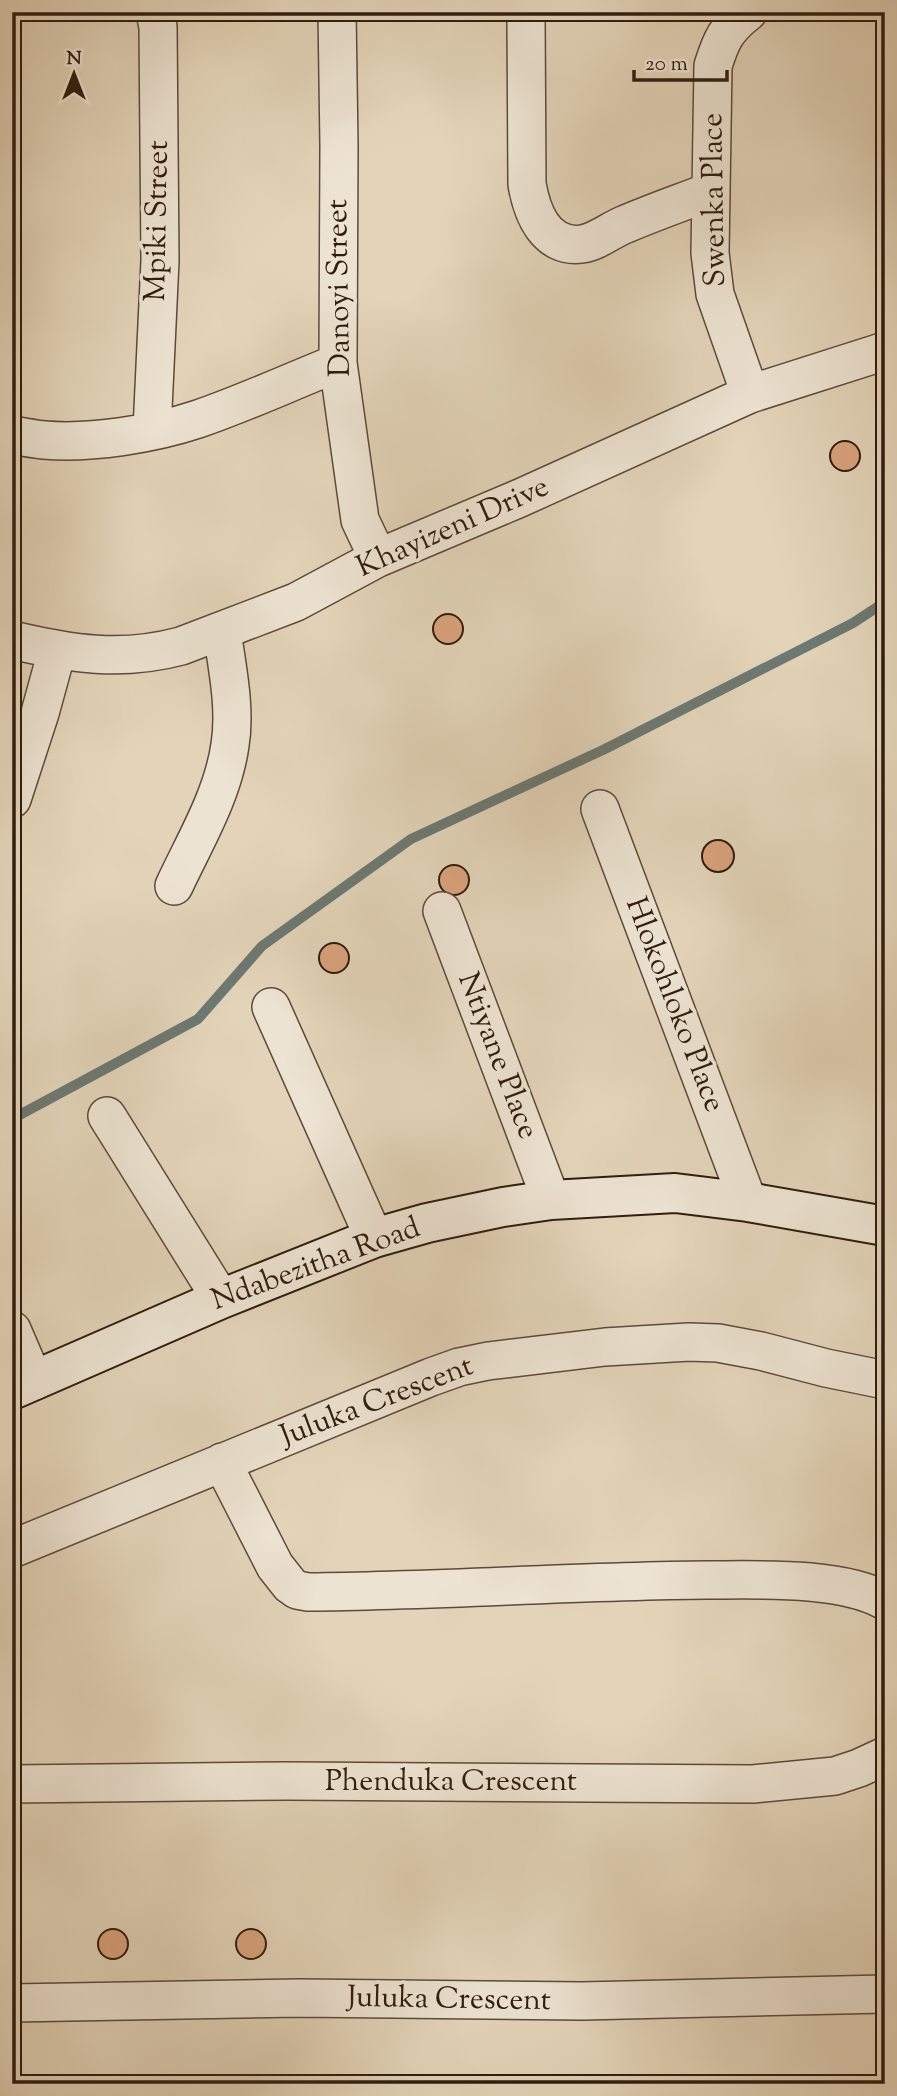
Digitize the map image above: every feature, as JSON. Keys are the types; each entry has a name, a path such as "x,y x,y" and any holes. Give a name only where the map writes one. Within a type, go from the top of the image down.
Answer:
{"street":[{"name":"Mpiki Street","path":"152,430 160,261 158,27 155,12"},
{"name":"Danoyi Street","path":"337,12 338,363 360,520 378,558"},
{"path":"528,12 527,184 530,204 541,225 551,236 564,244 584,244 623,225 711,191"},
{"name":"Swenka Place","path":"748,12 732,24 720,42 713,66 710,253 715,294 750,394"},
{"name":"Khayizeni Drive","path":"12,640 87,655 129,655 162,651 296,602 378,558 520,498 750,394 885,351"},
{"path":"12,435 45,440 83,439 152,430 197,419 338,363"},
{"path":"174,886 213,804 230,744 232,707 222,631"},
{"path":"12,799 57,651"},
{"name":"Hlokohloko Place","path":"600,809 748,1202"},
{"name":"Ntiyane Place","path":"442,911 551,1200"},
{"path":"271,1007 374,1238"},
{"path":"107,1116 221,1299"},
{"name":"Ndabezitha Road","path":"23,1385 221,1299 374,1238 439,1220 503,1207 551,1200 675,1193 748,1202 885,1226"},
{"path":"12,1331 23,1385"},
{"name":"Juluka Crescent","path":"12,1549 431,1377 488,1361 605,1348 688,1342 718,1343 885,1380"},
{"path":"222,1462 275,1566 297,1590 415,1591 618,1581 772,1580 853,1587 885,1601"},
{"name":"Phenduka Crescent","path":"12,1784 286,1781 753,1784 835,1776 885,1756"},
{"name":"Juluka Crescent","path":"12,2003 299,1998 582,2001 885,1994"}],"building":[{"path":"845,441 856,445 860,456 856,467 845,471 834,467 830,456 834,445"},
{"path":"448,614 459,618 463,629 459,640 448,644 437,640 433,629 437,618"},
{"path":"718,840 729,845 734,856 729,867 718,872 707,867 702,856 707,845"},
{"path":"454,865 465,869 469,880 465,891 454,895 443,891 439,880 443,869"},
{"path":"334,943 345,947 349,958 345,969 334,973 323,969 319,958 323,947"},
{"path":"113,1929 124,1933 128,1944 124,1955 113,1959 102,1955 98,1944 102,1933"},
{"path":"251,1929 262,1933 266,1944 262,1955 251,1959 240,1955 236,1944 240,1933"}],"waterway":[{"path":"12,1119 198,1019 262,946 411,839 605,749 853,623 885,602"}]}
